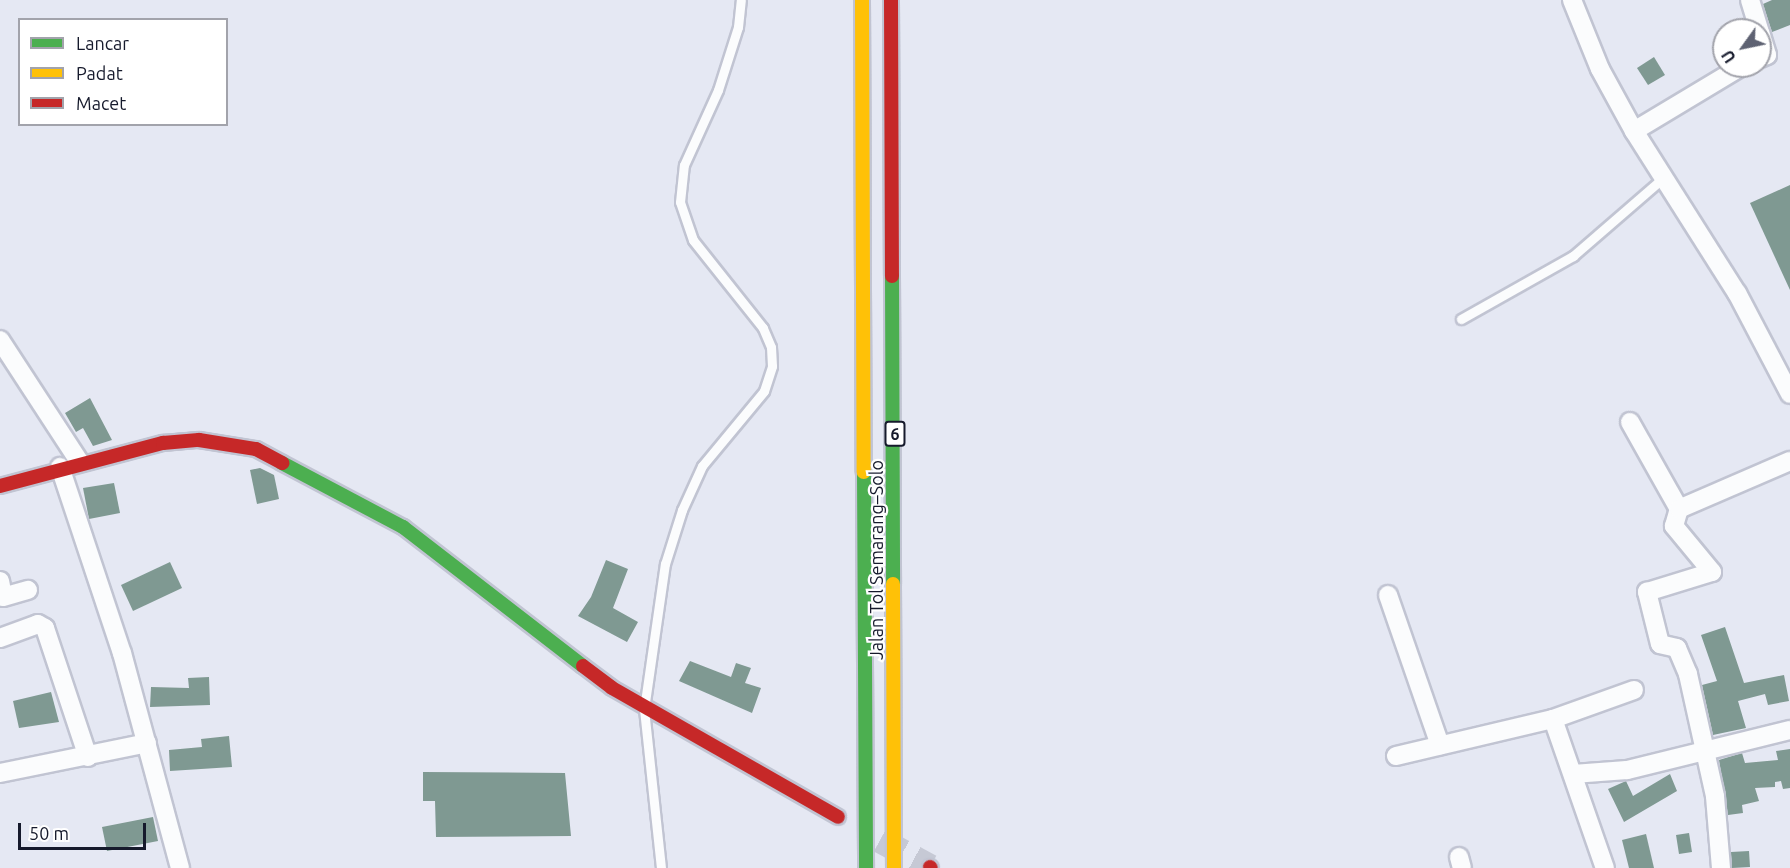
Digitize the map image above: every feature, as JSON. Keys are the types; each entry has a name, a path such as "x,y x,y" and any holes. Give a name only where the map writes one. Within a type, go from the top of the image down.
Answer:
{"main road":[{"name":"Jalan Tol Semarang–Solo","path":"862,0 866,868"},
{"name":"Jalan Tol Semarang–Solo","path":"891,0 894,868"},
{"path":"0,486 60,467 152,445 199,440 256,449 403,527 644,709 838,817"}],"street":[{"path":"1572,0 1600,69 1634,131 1737,293 1790,394"},
{"path":"1750,0 1756,18"},
{"path":"1634,131 1722,78"},
{"path":"0,340 79,462"},
{"path":"1630,422 1679,509 1674,526 1712,572 1647,592 1660,644 1677,648 1682,656 1715,796 1721,868"},
{"path":"1679,509 1790,461"},
{"path":"60,467 93,558 147,743 180,868"},
{"path":"0,581 3,597 28,590"},
{"path":"1388,595 1440,745"},
{"path":"0,638 38,624 45,628 88,758"},
{"path":"1396,756 1553,719 1634,690"},
{"path":"1553,719 1605,868"},
{"path":"1573,774 1627,770 1704,749 1790,730"},
{"path":"0,773 88,758 147,743"}],"lane":[{"path":"661,868 644,709 665,564 682,510 702,466 764,391 772,366 771,348 763,328 693,240 680,202 684,165 718,90 738,27 741,0"},
{"path":"1461,319 1573,256 1621,219 1663,178"}],"building":[{"path":"1772,0 1790,0 1790,25 1772,32 1772,18 1768,18 1763,4"},
{"path":"1654,57 1665,75 1648,85 1637,68"},
{"path":"1790,185 1790,290 1750,203"},
{"path":"90,398 112,440 93,446 83,428 76,432 65,413"},
{"path":"260,468 274,475 279,499 257,504 250,470"},
{"path":"114,483 120,513 89,519 83,488"},
{"path":"606,560 628,569 613,608 638,622 627,642 578,616 591,597"},
{"path":"170,562 182,588 133,611 121,585"},
{"path":"1725,627 1744,683 1784,675 1789,701 1768,705 1765,694 1738,701 1746,728 1713,735 1702,685 1717,681 1701,635"},
{"path":"690,661 731,677 736,663 751,668 745,683 761,688 752,713 679,681"},
{"path":"209,677 210,705 150,707 151,687 189,688 188,678"},
{"path":"51,692 59,722 19,728 13,701"},
{"path":"229,736 232,767 170,771 169,750 202,747 201,739"},
{"path":"1790,749 1790,788 1783,789 1781,781 1775,782 1775,787 1755,788 1759,801 1742,805 1743,813 1728,815 1719,760 1742,753 1745,763 1778,760 1776,751"},
{"path":"423,772 565,773 571,836 436,837 435,801 423,801"},
{"path":"1670,774 1677,791 1624,822 1608,789 1626,781 1633,796"},
{"path":"153,817 158,841 107,851 102,827"},
{"path":"1689,833 1692,852 1679,854 1676,835"},
{"path":"1646,834 1654,868 1629,868 1622,840"},
{"path":"1749,851 1750,867 1732,868 1731,852"}],"tunnel":[{"path":"880,840 930,867"}],"traffic: fast":[{"path":"892,276 893,584"},
{"path":"282,463 403,527 583,666"},
{"path":"864,472 866,868"}],"traffic: slow":[{"path":"862,0 864,472"},
{"path":"893,584 894,868"}],"traffic: jam":[{"path":"891,0 892,276"},
{"path":"0,486 163,443 199,440 256,449 282,463"},
{"path":"583,666 612,688 838,817"}]}
